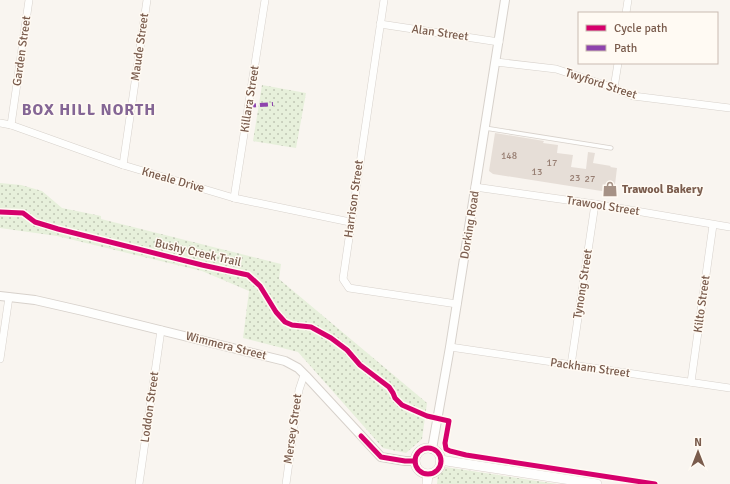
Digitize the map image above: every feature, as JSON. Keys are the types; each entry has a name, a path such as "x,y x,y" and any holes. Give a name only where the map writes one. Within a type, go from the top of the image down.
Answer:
{"main road":[{"path":"427,448 432,449 437,452 440,460 439,466 436,470 428,474 421,472 417,469 415,457 419,451 427,448"},
{"path":"440,460 597,484"},
{"path":"427,484 428,474"}],"street":[{"name":"Garden Street","path":"11,125 29,0"},
{"name":"Maude Street","path":"123,166 147,0"},
{"name":"Killara Street","path":"234,198 265,0"},
{"name":"Harrison Street","path":"384,0 350,222 343,279 349,288 457,304"},
{"name":"Dorking Road","path":"432,449 486,128 505,0"},
{"path":"626,12 628,0"},
{"name":"Alan Street","path":"380,24 499,42"},
{"name":"Twyford Street","path":"496,62 556,69 614,88 633,96 730,108"},
{"path":"614,88 618,64"},
{"name":"Kneale Drive","path":"0,123 11,125 123,166 234,198 350,222"},
{"name":"Trawool Street","path":"476,187 595,204 730,227"},
{"name":"Tynong Street","path":"571,365 595,204"},
{"name":"Kilto Street","path":"691,382 713,225"},
{"path":"0,359 4,296"},
{"name":"Wimmera Street","path":"4,296 35,300 285,360 298,368 306,376 380,457 415,461"},
{"name":"Loddon Street","path":"139,484 161,330"},
{"name":"Packham Street","path":"450,347 730,388"},
{"name":"Mersey Street","path":"286,484 299,390 303,378 306,376"}],"lane":[{"path":"486,128 611,148"}],"green space":[{"path":"262,85 306,93 296,148 253,141"},
{"path":"0,183 21,185 42,191 62,208 101,216 101,219 281,264 279,279 427,403 422,439 406,453 383,448 298,352 243,338 249,291 202,271 57,236 0,228"},
{"path":"439,466 557,484 437,484"}],"building":[{"path":"495,133 544,141 543,143 558,145 557,153 573,155 571,167 586,169 588,152 595,153 593,163 617,168 614,193 493,174 489,171"}],"marked path":[{"path":"248,106 273,104"}],"cycle path":[{"name":"Bushy Creek Trail","path":"0,212 23,213 35,222 58,229 248,275 260,286 276,312 285,322 292,325 311,327 331,338 347,350 360,365 389,387 395,398 402,405 427,416 449,421 445,443 446,449 450,451 466,455 655,484"},
{"path":"361,436 381,457 415,461"},
{"path":"428,448 437,452 441,461 437,470 428,474 419,470 415,461 419,452 428,448"}],"place":[{"name":"Trawool Bakery","path":"610,189"}],"district":[{"name":"BOX HILL NORTH","path":"89,110"}]}
